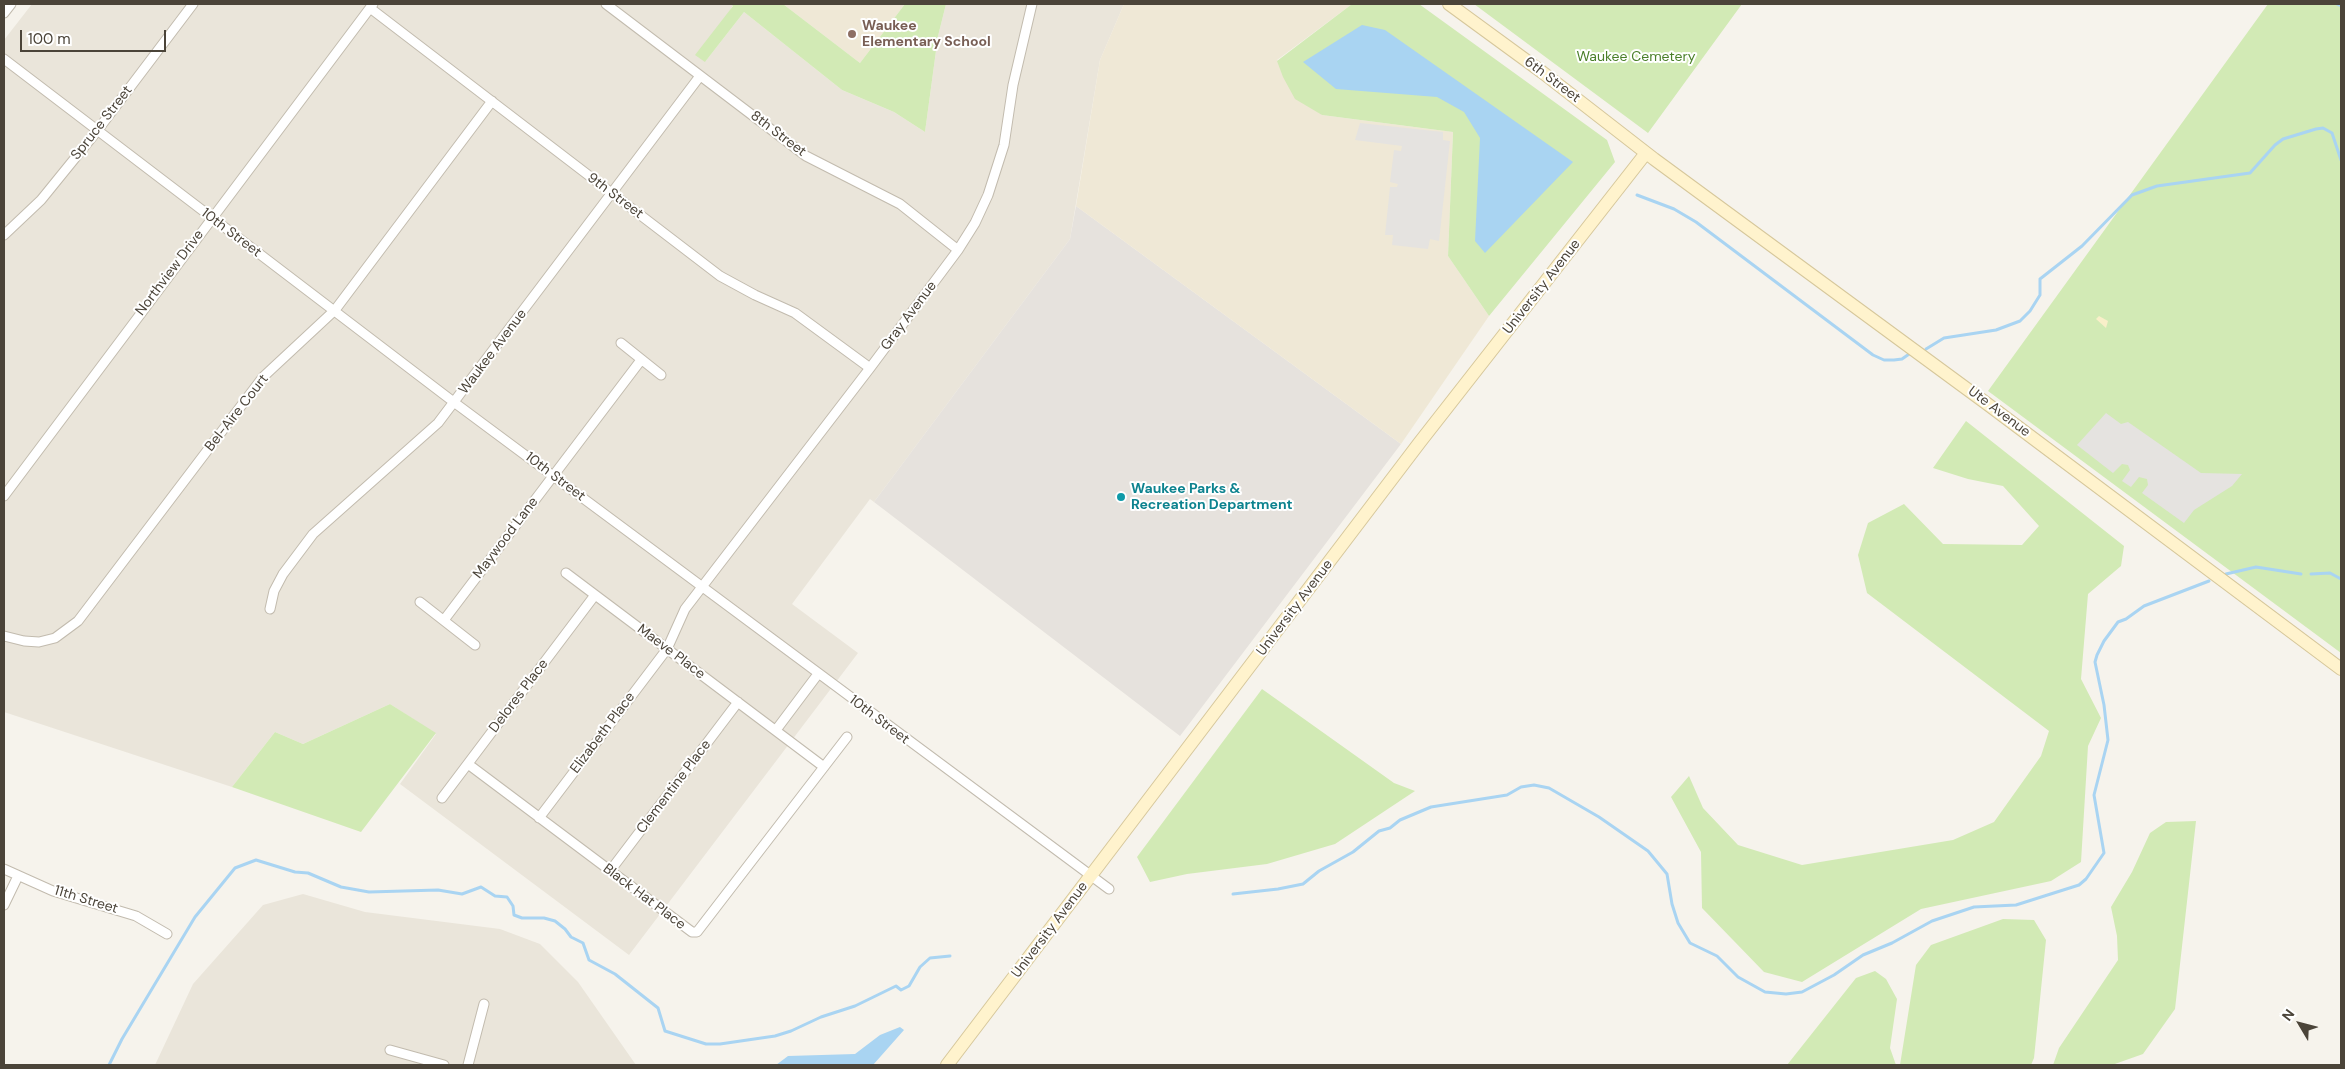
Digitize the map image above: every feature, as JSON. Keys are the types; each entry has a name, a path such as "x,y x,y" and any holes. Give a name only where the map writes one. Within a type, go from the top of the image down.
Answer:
{"street":[{"path":"4,13 11,4"},
{"name":"Spruce Street","path":"4,235 42,200 193,4"},
{"name":"8th Street","path":"606,4 806,156 900,204 958,250"},
{"name":"Gray Avenue","path":"702,588 870,368 958,250 975,223 988,195 1004,145 1013,85 1032,4"},
{"name":"6th Street","path":"1449,4 1542,72 1650,156"},
{"name":"9th Street","path":"372,6 720,276 755,295 795,313 870,368"},
{"name":"Northview Drive","path":"4,496 372,6"},
{"name":"10th Street","path":"4,59 455,403 1109,890"},
{"name":"Waukee Avenue","path":"270,609 274,591 283,574 313,534 438,423 455,403 700,76"},
{"name":"Bel-Aire Court","path":"4,636 24,641 39,642 55,638 78,621 263,377 334,310 492,101"},
{"name":"Ute Avenue","path":"1650,156 1994,408 2341,669"},
{"name":"University Avenue","path":"947,1065 1420,442 1650,156"},
{"path":"621,344 661,375"},
{"name":"Maywood Lane","path":"444,620 641,360"},
{"name":"Maeve Place","path":"566,573 824,767"},
{"name":"Elizabeth Place","path":"539,818 667,649 686,609 702,588"},
{"name":"Delores Place","path":"442,798 595,594"},
{"path":"420,602 475,645"},
{"path":"776,730 818,674"},
{"name":"Clementine Place","path":"610,871 738,702"},
{"name":"Black Hat Place","path":"468,764 692,932 698,932 847,737"},
{"name":"11th Street","path":"4,870 54,891 136,916 168,934"},
{"path":"4,905 18,876"},
{"path":"468,1065 484,1004"},
{"path":"390,1050 444,1065"}],"shaded area":[{"path":"32,4 731,4 733,5 705,62 744,12 842,90 894,112 925,132 938,36 946,4 1124,4 1100,60 1070,239 874,502 870,499 792,604 858,653 629,955 400,784 436,734 390,704 303,744 275,732 232,787 4,712 4,40"},
{"name":"Waukee Elementary School","path":"783,4 905,4 860,63"},
{"path":"1124,4 1352,4 1277,60 1322,115 1453,132 1448,256 1489,316 1401,444 1076,206 1100,60"},
{"path":"1360,123 1443,132 1443,140 1450,141 1439,241 1430,239 1428,249 1392,245 1393,235 1385,235 1390,187 1397,187 1398,184 1390,182 1394,150 1401,151 1402,146 1355,140"},
{"path":"1076,206 1401,444 1180,736 874,502 1070,239"},
{"path":"2106,413 2121,424 2128,422 2201,473 2242,474 2232,486 2194,510 2184,523 2142,493 2148,485 2147,479 2139,477 2131,487 2122,481 2130,470 2128,465 2122,464 2113,473 2077,445"},
{"path":"303,894 365,912 500,929 540,944 578,982 636,1065 155,1065 193,984 263,905"}],"green space":[{"path":"731,4 783,4 860,63 905,4 946,4 938,36 925,132 894,112 842,90 744,12 705,62 695,55 733,6"},
{"path":"1352,4 1419,4 1607,140 1615,162 1489,316 1448,256 1453,132 1322,115 1295,99 1283,77 1277,61"},
{"name":"Waukee Cemetery","path":"1474,4 1742,4 1648,133"},
{"path":"2268,4 2341,4 2341,653 1988,391"},
{"path":"1966,421 2124,546 2121,566 2088,594 2081,679 2101,718 2088,746 2081,862 2051,881 1921,909 1802,982 1764,972 1702,908 1701,852 1671,797 1689,776 1703,808 1738,845 1802,865 1953,840 1994,822 2041,756 2049,731 1867,593 1858,555 1868,523 1904,504 1943,544 2022,545 2039,526 2003,486 1968,479 1933,468"},
{"path":"1262,689 1394,783 1415,791 1335,844 1267,864 1187,874 1150,882 1137,857"},
{"path":"390,704 436,733 361,832 232,787 275,732 303,744"},
{"path":"2196,821 2175,1009 2143,1054 2112,1065 2053,1065 2059,1048 2118,960 2117,936 2111,907 2132,872 2150,833 2166,822"},
{"path":"2003,919 2034,920 2046,940 2034,1058 2031,1065 1900,1065 1916,965 1931,945"},
{"path":"1875,971 1886,979 1897,999 1890,1048 1896,1065 1787,1065 1856,978"}],"sand":[{"path":"2099,316 2108,321 2106,328 2096,319"}],"water":[{"path":"1362,25 1385,30 1573,162 1485,253 1475,241 1480,138 1464,112 1437,97 1336,89 1303,62"},
{"path":"900,1027 904,1030 873,1065 776,1065 788,1056 855,1054 880,1035"}],"waterway":[{"path":"2337,4 2341,6"},
{"path":"1926,349 1944,338 1996,330 2020,321 2030,311 2040,295 2040,279 2082,246 2132,195 2157,186 2250,173 2275,145 2283,139 2316,129 2323,128 2332,133 2341,160"},
{"path":"1637,195 1674,209 1696,222 1873,355 1884,360 1894,360 1902,359 1912,352"},
{"path":"2226,574 2256,567 2301,574"},
{"path":"2311,574 2330,573 2341,579"},
{"path":"1233,894 1303,884 1319,871 1353,852 1379,831 1390,828 1400,820 1431,807 1507,795 1521,787 1534,785 1549,788 1599,817 1648,851 1667,874 1672,904 1678,923 1690,943 1717,956 1738,977 1765,992 1786,994 1802,992 1834,975 1863,955 1892,943 1932,921 1974,907 2016,905 2079,885 2086,879 2104,853 2094,795 2108,740 2104,705 2095,662 2097,655 2104,641 2118,622 2126,619 2144,606 2209,581"},
{"path":"109,1065 122,1039 195,917 235,868 256,860 295,872 308,873 341,887 369,892 438,890 462,894 481,887 495,896 507,897 513,906 514,915 522,918 544,918 555,921 571,937 583,943 589,960 615,974 658,1008 665,1031 706,1044 720,1044 775,1036 791,1031 821,1017 855,1006 896,986 901,990 909,986 920,967 930,958 950,956"}],"place":[{"name":"Waukee Elementary School","path":"852,34"},
{"name":"Waukee Parks & Recreation Department","path":"1121,497"}]}
